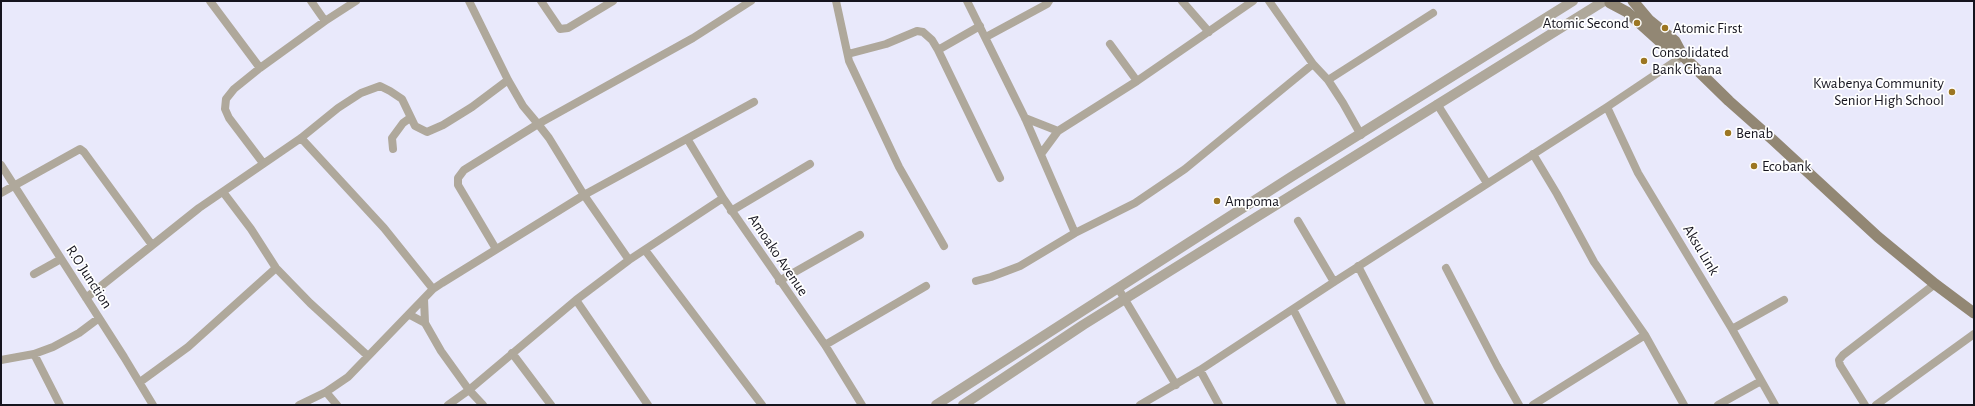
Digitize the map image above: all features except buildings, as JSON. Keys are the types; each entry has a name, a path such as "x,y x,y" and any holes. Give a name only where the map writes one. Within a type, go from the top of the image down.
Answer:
{"main road":[{"path":"1606,2 1622,1"},
{"path":"1633,1 1649,20 1675,41 1683,56"},
{"path":"1606,2 1627,12 1668,48 1683,56 1729,101 1872,232 1934,284 1974,313"}],"street":[{"path":"210,1 260,68"},
{"path":"311,1 325,21"},
{"path":"263,163 225,110 226,99 234,89 260,68 325,21 356,1"},
{"path":"541,1 560,29 568,28 613,1"},
{"path":"496,249 458,185 458,178 464,170 538,124 693,38 751,1"},
{"path":"836,1 849,61 898,167 944,246"},
{"path":"967,1 1025,118 1075,233"},
{"path":"986,37 1047,4 1049,1"},
{"path":"1182,1 1209,32"},
{"path":"1041,154 1058,131 1137,81 1253,1"},
{"path":"1269,1 1313,64 1328,80 1361,135"},
{"path":"936,405 1118,288 1573,1"},
{"path":"470,2 508,80 523,106 549,138 584,195 629,260"},
{"path":"963,405 1125,299 1437,104 1606,2"},
{"path":"1328,80 1433,13"},
{"path":"938,50 980,26"},
{"path":"848,54 886,44 917,31 923,32 932,40 938,50 1000,178"},
{"path":"1110,44 1137,81"},
{"path":"1140,405 1200,370 1358,266 1607,107 1683,56"},
{"path":"976,281 992,278 1020,266 1075,233 1135,203 1186,169 1313,64"},
{"path":"86,298 199,208 301,138 338,108 361,93 380,86 390,90 402,99 415,126 427,132 443,125 472,107 508,80"},
{"path":"299,405 326,392 348,377 410,315 433,289 584,195 688,140 754,102"},
{"path":"1437,104 1487,183"},
{"name":"Aksu Link","path":"1607,107 1638,173 1776,405"},
{"path":"393,149 392,138 410,118"},
{"path":"1025,118 1058,131"},
{"path":"301,138 384,228 433,289"},
{"name":"Amoako Avenue","path":"688,140 731,211 825,345 862,405"},
{"path":"1,193 80,150 84,152 152,245"},
{"path":"1533,154 1557,194 1594,262 1644,335 1684,405"},
{"path":"731,211 810,164"},
{"name":"R.O Junction","path":"1,165 140,382 153,405"},
{"path":"224,192 251,229 276,268 310,303 368,356"},
{"path":"448,405 469,390 576,300 629,260 724,198"},
{"path":"1298,221 1334,282"},
{"path":"779,281 860,235"},
{"path":"645,250 761,405"},
{"path":"34,274 61,259"},
{"path":"1358,266 1430,405"},
{"path":"140,382 188,347 276,268"},
{"path":"1446,268 1519,405"},
{"path":"1865,405 1840,365 1839,360 1843,355 1934,284"},
{"path":"825,345 926,286"},
{"path":"1118,288 1176,384"},
{"path":"424,299 425,323 441,351 469,390 483,405"},
{"path":"576,300 648,405"},
{"path":"1732,329 1784,300"},
{"path":"1293,309 1342,405"},
{"path":"410,315 425,323"},
{"path":"1,360 34,354 79,333 99,318"},
{"path":"1876,405 1974,334"},
{"path":"1533,405 1644,335"},
{"path":"512,353 551,405"},
{"path":"34,354 60,405"},
{"path":"1200,370 1219,405"},
{"path":"1718,405 1761,381"},
{"path":"326,392 337,405"}],"place":[{"name":"Atomic Second","path":"1637,23"},
{"name":"Atomic First","path":"1665,28"},
{"name":"Consolidated Bank Ghana","path":"1644,61"},
{"name":"Kwabenya Community Senior High School","path":"1952,92"},
{"name":"Benab","path":"1728,133"},
{"name":"Ecobank","path":"1754,166"},
{"name":"Ampoma","path":"1217,201"}]}
